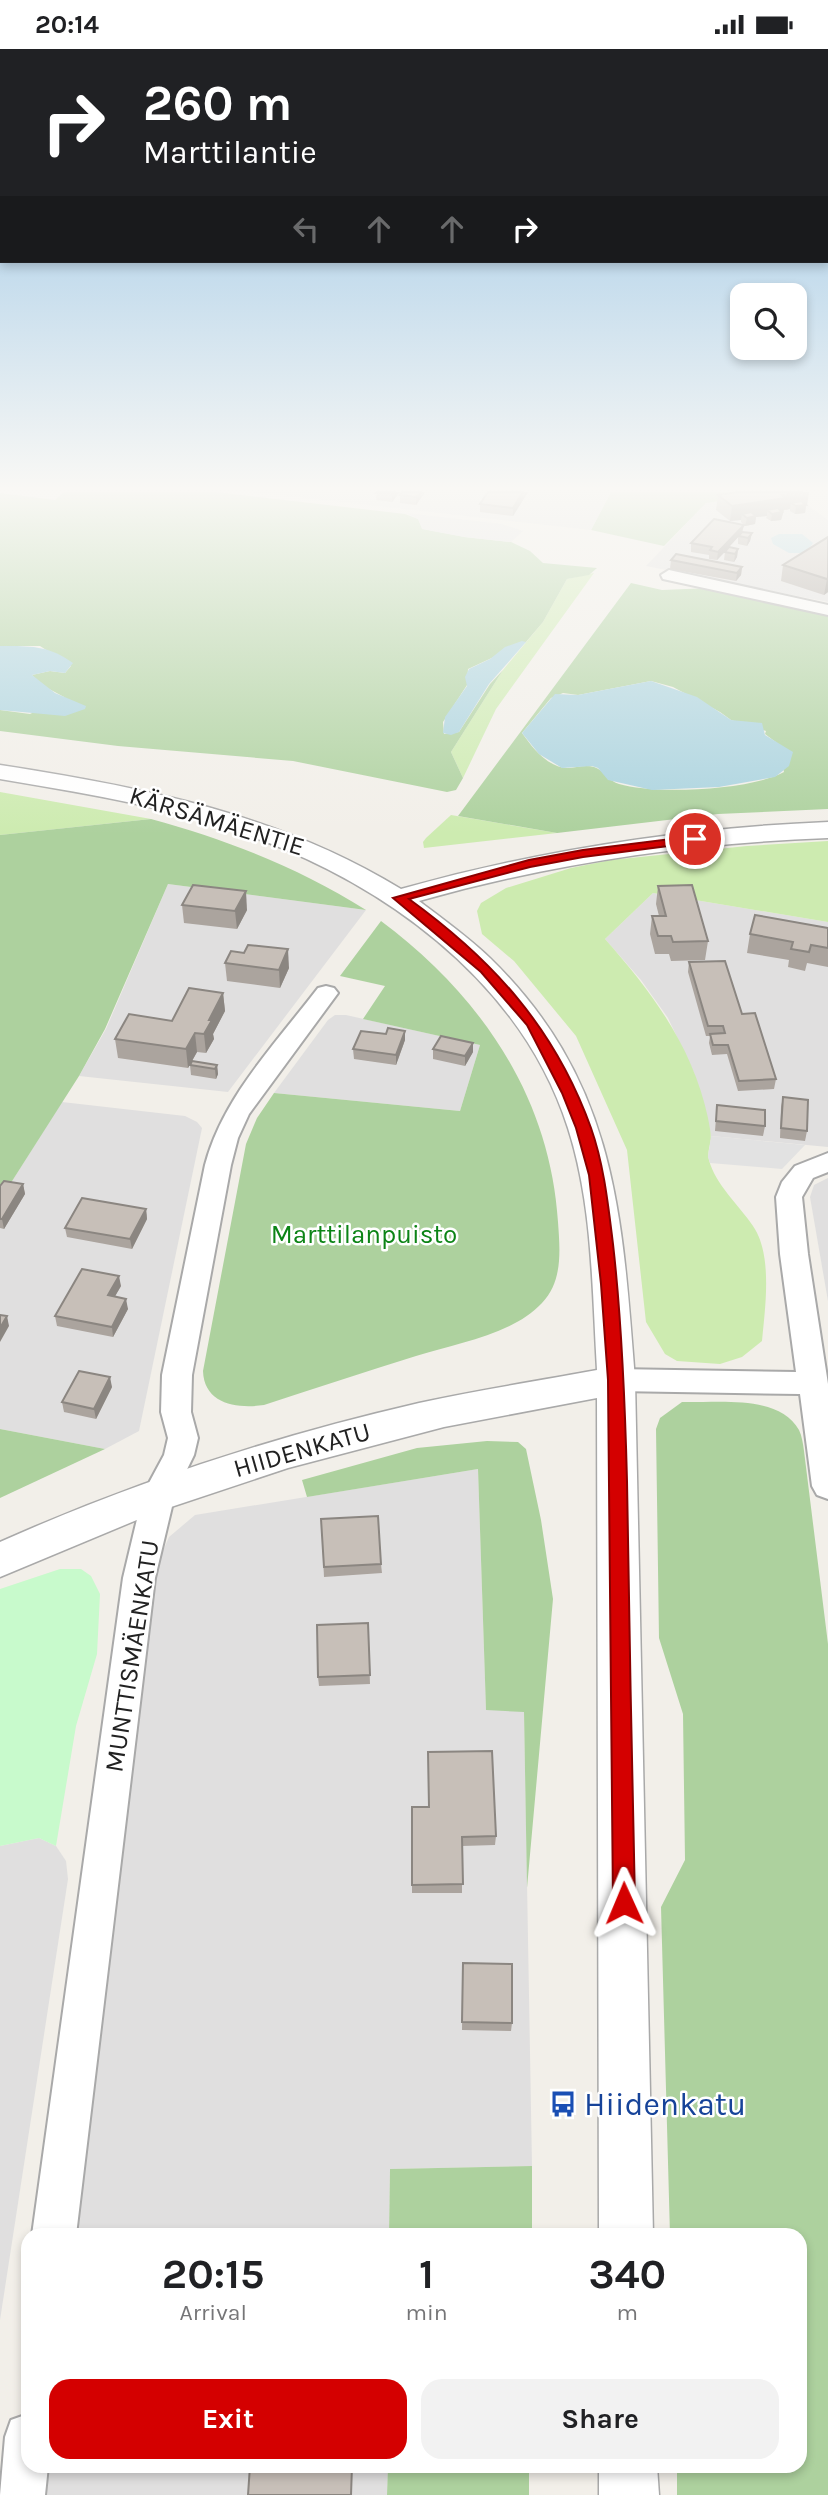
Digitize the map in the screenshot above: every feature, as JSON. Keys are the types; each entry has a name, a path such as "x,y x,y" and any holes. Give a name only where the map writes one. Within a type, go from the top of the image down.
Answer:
{"street":[{"path":"810,606 828,610"},
{"name":"KÄRSÄMÄENTIE","path":"0,772 144,797 252,827 338,862 399,898 449,937 507,991 533,1024 569,1093 584,1128 597,1175 616,1380 626,2228"},
{"path":"399,898 500,870 583,853 740,835 828,830"},
{"name":"MUNTTISMÄENKATU","path":"55,2228 139,1578 159,1494 179,1455 183,1438 176,1412 177,1375 225,1138 237,1112 326,993"},
{"path":"816,1167 795,1182 789,1198 828,1486"},
{"path":"616,1380 812,1383"},
{"name":"HIIDENKATU","path":"0,1560 56,1534 159,1494 388,1425 616,1380"},
{"path":"20,2495 23,2473"},
{"path":"628,2473 629,2495"}],"shaded area":[{"path":"168,884 366,910 228,1092 79,1076 106,1029"},
{"path":"653,893 828,922 828,1147 711,1136 694,1073 668,1018 641,980 605,939"},
{"path":"335,1015 346,1015 480,1045 460,1111 274,1093 328,1020"},
{"path":"62,1102 185,1116 202,1128 139,1431 105,1449 0,1429 0,1200"},
{"path":"711,1136 805,1145 782,1169 710,1163 708,1157"},
{"path":"828,1178 828,1301 810,1197 814,1185"},
{"path":"478,1469 486,1709 524,1711 532,2166 390,2169 389,2228 75,2228 158,1562 169,1537 195,1515"},
{"path":"39,1838 56,1846 66,1861 68,1879 0,2320 0,1846"},
{"path":"43,2473 388,2473 387,2495 41,2495"}],"green space":[{"path":"0,606 552,606 526,642 468,669 467,685 443,722 444,734 459,732 490,684 503,670 451,752 463,778 456,790 447,792 293,761 118,746 0,731 0,710 30,714 64,697 40,684 32,675 50,671 65,673 71,666 40,646 0,646"},
{"path":"552,606 570,606 496,709 463,778 451,752 503,670 543,622"},
{"path":"614,606 793,606 828,614 828,809 718,814 557,833 458,816","holes":["651,681 673,687 731,720 766,731 765,734 777,743 784,772 727,787 678,790 635,787 615,783 594,767 567,768 553,764 535,750 522,733 551,698 563,693 578,695"]},
{"path":"0,792 151,819 0,835"},
{"path":"451,815 557,833 424,848 423,842 426,838"},
{"path":"151,819 208,836 289,868 366,910 168,884 105,1029 79,1076 0,1200 0,835"},
{"path":"828,841 828,922 653,893 605,939 639,979 681,1044 701,1092 708,1118 711,1139 708,1157 712,1169 753,1226 763,1252 766,1282 762,1341 742,1357 720,1364 677,1361 665,1354 646,1322 627,1150 576,1036 514,961 482,934 477,911 481,903 506,888 571,868 611,860"},
{"name":"Marttilanpuisto","path":"381,921 417,950 478,1016 504,1052 525,1091 541,1132 552,1176 559,1243 559,1265 554,1285 542,1303 530,1314 483,1337 264,1405 233,1405 209,1391 203,1371 246,1144 257,1118 274,1093 460,1111 480,1045 363,1019 385,986 340,976"},
{"path":"682,1402 746,1403 777,1411 790,1419 802,1437 828,1644 828,2495 677,2495 677,2473 807,2473 807,2228 670,2228 661,1907 685,1860 683,1714 659,1638 656,1429 660,1418"},
{"path":"0,1429 105,1449 0,1498"},
{"path":"487,1441 518,1442 526,1449 541,1520 553,1599 527,1888 524,1712 486,1710 478,1469 307,1497 302,1480 417,1448"},
{"path":"60,1569 81,1569 91,1576 100,1594 97,1654 76,1726 56,1846 39,1838 0,1846 0,1589"},
{"path":"532,2166 532,2228 389,2228 390,2169"},
{"path":"388,2473 529,2473 529,2495 387,2495"}],"water":[{"path":"526,642 489,684 459,732 451,735 443,733 445,717 467,686 465,677 469,669 490,659 505,647"},
{"path":"0,646 47,650 73,663 65,673 50,671 32,675 55,693 86,706 85,709 65,716 0,710"},
{"path":"651,681 697,697 731,720 762,723 765,735 793,752 789,766 775,777 719,787 652,790 608,780 598,768 592,766 562,768 539,754 522,733 555,694 578,695"}],"building":[{"path":"193,885 246,891 235,911 182,905"},
{"path":"692,885 708,941 673,942 671,936 658,936 652,916 666,916 658,886"},
{"path":"755,915 828,928 828,948 811,945 809,952 791,949 793,942 750,934"},
{"path":"248,945 288,949 279,970 225,963 231,951 244,953"},
{"path":"725,961 742,1014 755,1013 776,1079 739,1081 728,1045 713,1045 710,1034 725,1033 723,1026 708,1026 689,962"},
{"path":"189,988 223,993 204,1034 195,1033 186,1049 115,1039 129,1014 172,1021"},
{"path":"388,1028 405,1031 396,1055 353,1049 361,1031 386,1034"},
{"path":"441,1036 473,1043 465,1056 433,1049"},
{"path":"192,1061 217,1065 215,1069 190,1065"},
{"path":"783,1097 808,1100 807,1131 781,1128"},
{"path":"717,1105 765,1110 765,1126 716,1121"},
{"path":"4,1181 23,1184 0,1219 0,1186"},
{"path":"82,1198 146,1209 130,1239 65,1228"},
{"path":"82,1269 119,1276 108,1295 126,1299 112,1327 55,1316"},
{"path":"0,1315 7,1316 0,1328"},
{"path":"79,1371 110,1377 94,1409 62,1402"},
{"path":"378,1516 381,1564 324,1567 321,1519"},
{"path":"368,1623 370,1675 318,1677 317,1625"},
{"path":"492,1751 496,1836 462,1837 463,1884 412,1885 412,1807 429,1807 428,1752"},
{"path":"463,1963 512,1964 512,2023 462,2022"},
{"path":"250,2473 352,2473 351,2495 248,2495"}],"place":[{"name":"Hiidenkatu","path":"563,2104"}],"route":[{"path":"624,1903 616,1380 597,1175 584,1128 533,1024 507,991 485,969 433,923 399,898 500,870 583,853 695,839"}]}
